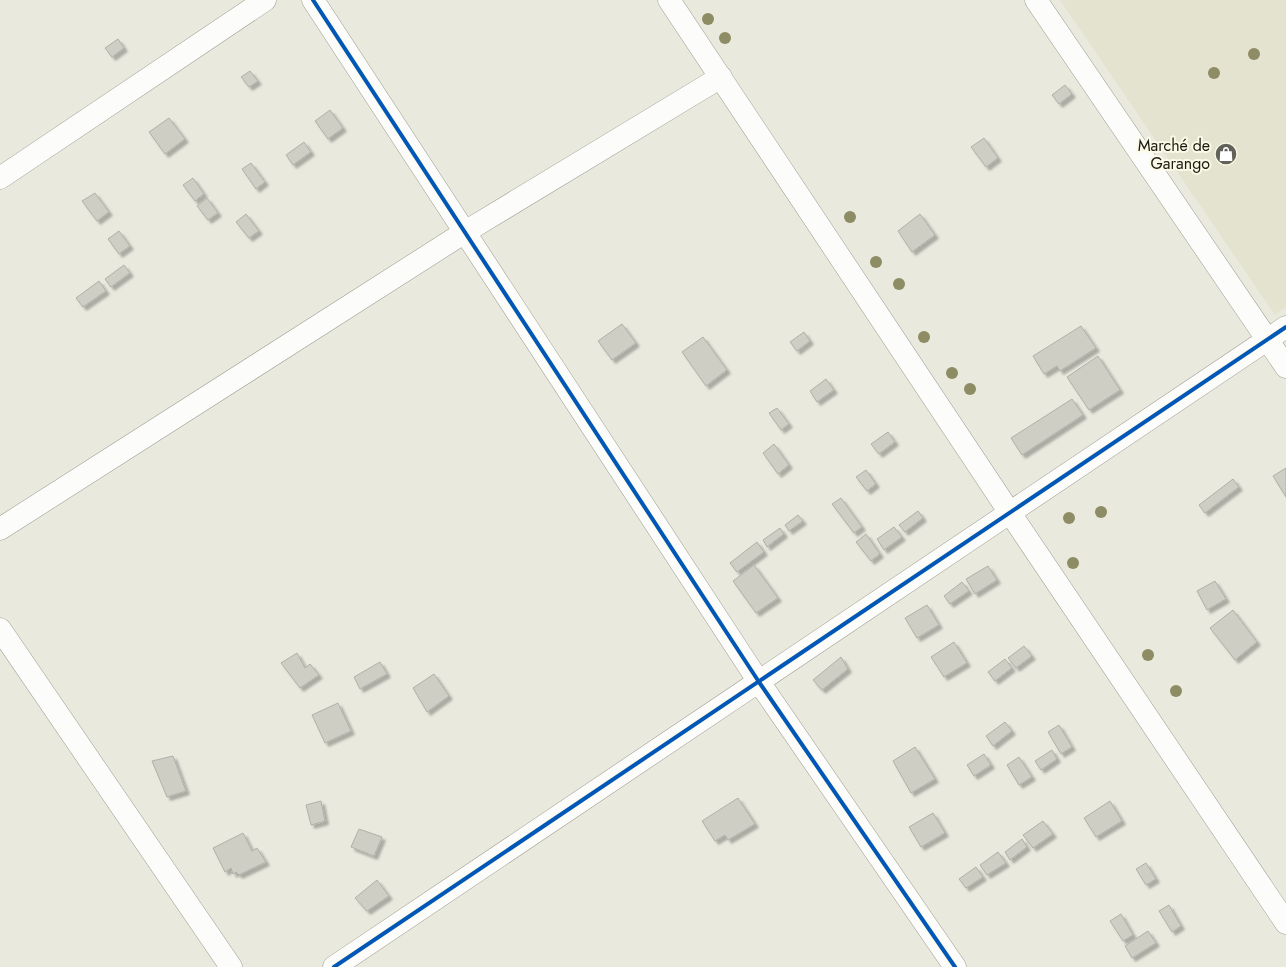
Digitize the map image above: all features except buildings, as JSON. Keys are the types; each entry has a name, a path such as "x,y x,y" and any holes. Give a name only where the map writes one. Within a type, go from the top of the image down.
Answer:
{"street":[{"path":"0,178 265,0"},
{"path":"313,0 759,682 955,967"},
{"path":"669,0 1010,513 1286,923"},
{"path":"1036,0 1286,367"},
{"path":"0,529 465,232 720,77"},
{"path":"334,967 1286,328"},
{"path":"0,629 231,967"}],"shaded area":[{"name":"Marché de Garango","path":"1060,0 1286,0 1286,307 1275,315"}],"cycle path":[{"path":"313,0 759,682 955,967"},
{"path":"334,967 1286,327"}],"place":[{"name":"Marché de Garango","path":"1226,154"}]}
